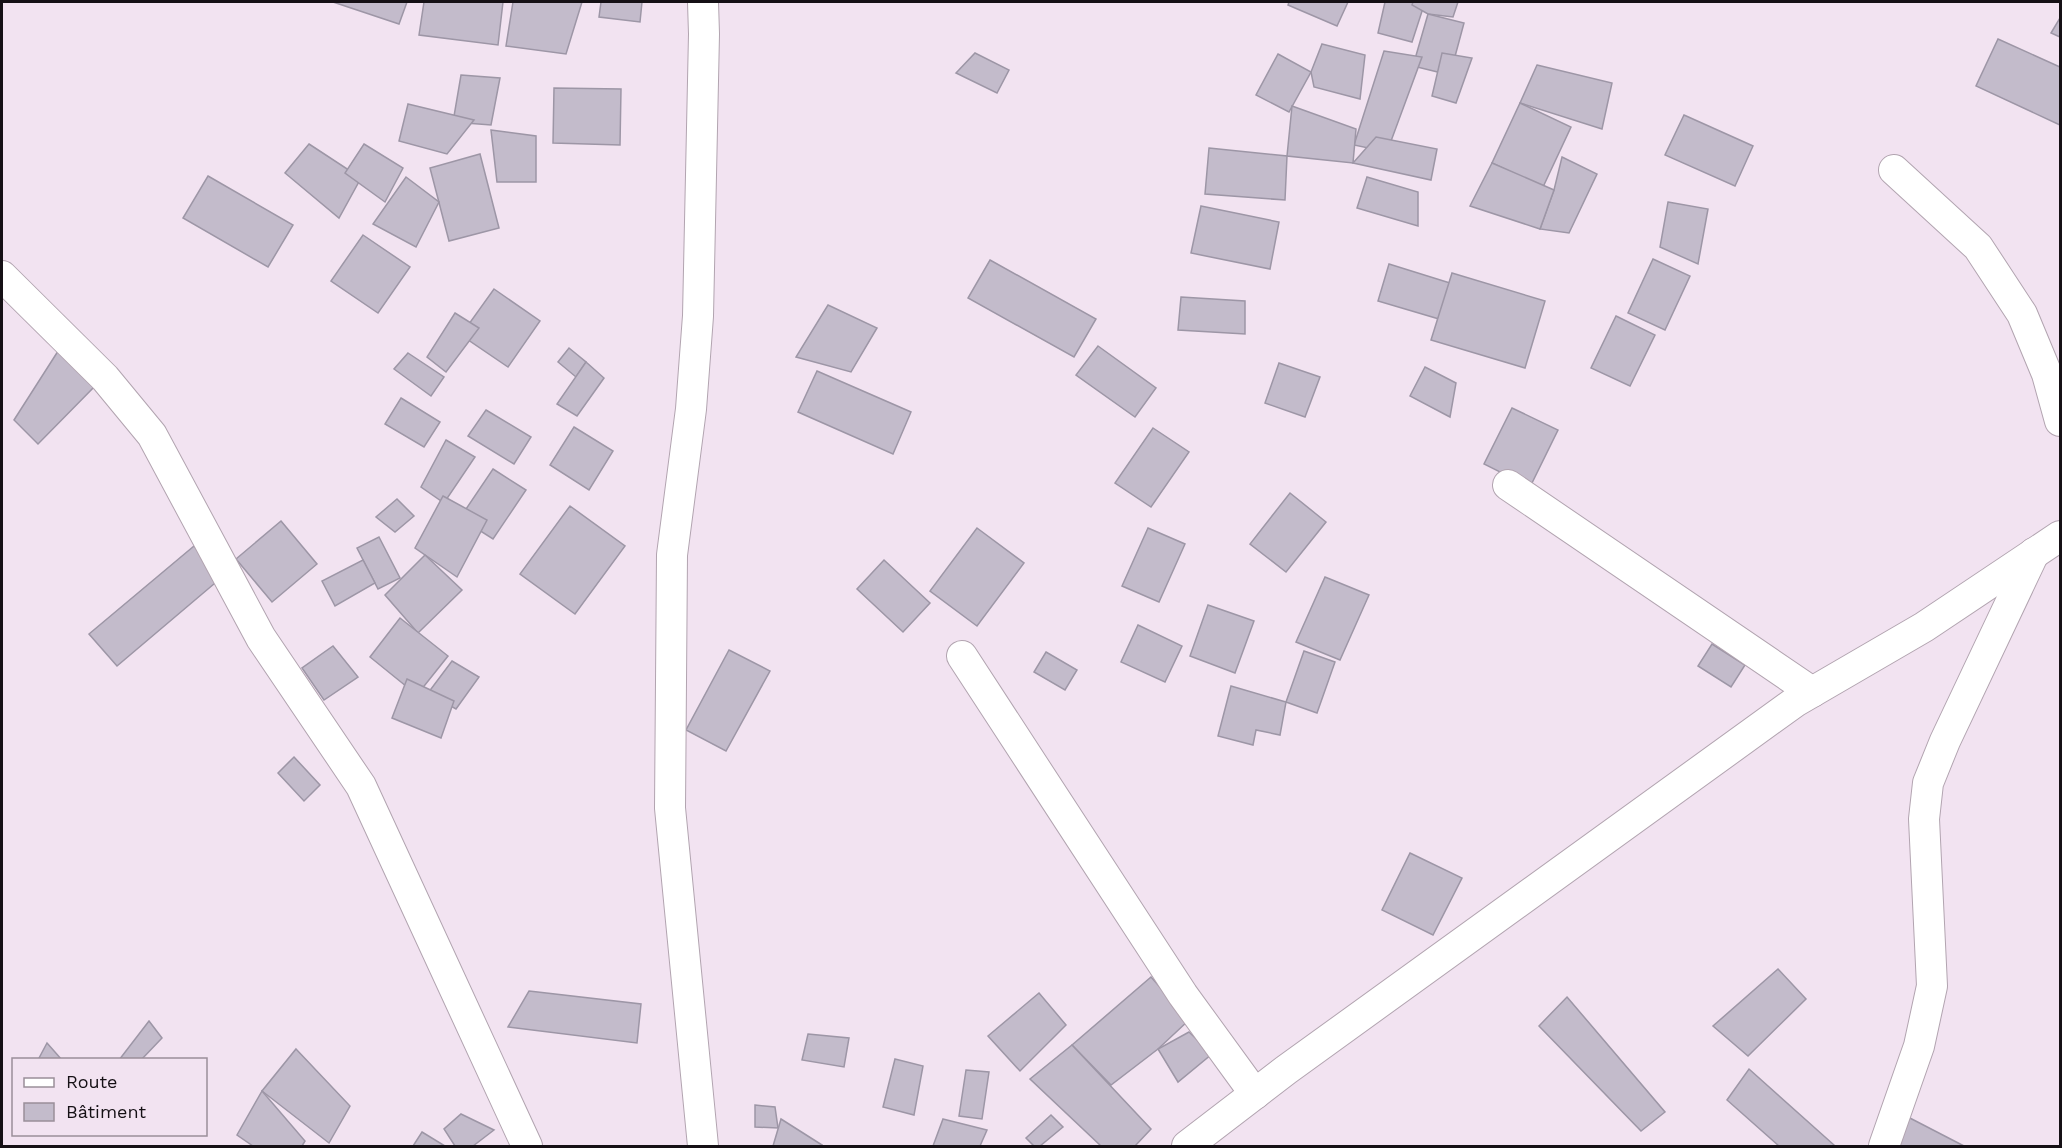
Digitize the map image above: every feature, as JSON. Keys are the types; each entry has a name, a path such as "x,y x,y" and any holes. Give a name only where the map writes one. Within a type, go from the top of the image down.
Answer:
{"street":[{"path":"687,2 704,34"},
{"path":"703,2 698,316 691,409 672,555 670,808 703,1146"},
{"path":"1894,170 1978,247 2012,298 2022,314 2047,374 2061,422"},
{"path":"2,276 105,378 152,435 261,638 361,786 527,1146"},
{"path":"1508,484 1812,692"},
{"path":"1187,1146 1286,1070 1775,716 1924,627 2061,537"},
{"path":"1884,1146 1919,1046 1932,986 1924,819 1928,783 1945,741 2034,554"},
{"path":"962,656 1183,995 1255,1094"}],"building":[{"path":"333,2 407,2 399,24"},
{"path":"424,2 503,2 498,45 419,35"},
{"path":"513,2 582,2 566,54 506,46"},
{"path":"601,2 642,2 640,22 599,17"},
{"path":"1289,2 1348,2 1337,26 1288,5"},
{"path":"1385,2 1425,2 1412,42 1378,33"},
{"path":"1413,2 1458,2 1453,17 1428,14 1412,5"},
{"path":"1428,14 1464,23 1450,75 1413,66"},
{"path":"2060,18 2060,37 2051,33"},
{"path":"1998,39 2060,67 2060,125 1976,86"},
{"path":"1322,44 1365,55 1360,99 1314,87 1311,72"},
{"path":"1384,51 1422,57 1387,152 1354,145"},
{"path":"975,53 1009,70 997,93 956,73"},
{"path":"1442,53 1472,58 1456,103 1432,96"},
{"path":"1278,54 1311,72 1289,112 1256,95"},
{"path":"1537,65 1612,83 1602,129 1520,103"},
{"path":"461,75 500,78 491,125 453,122"},
{"path":"554,88 621,89 620,145 553,143"},
{"path":"1520,103 1571,127 1543,187 1492,163"},
{"path":"408,104 474,120 447,154 399,141"},
{"path":"1292,106 1356,129 1353,163 1287,156"},
{"path":"1684,115 1753,146 1735,186 1665,155"},
{"path":"491,130 536,136 536,182 497,182"},
{"path":"1376,137 1437,149 1431,180 1353,163"},
{"path":"309,144 361,178 339,218 285,173"},
{"path":"364,144 403,168 385,202 345,173"},
{"path":"1209,148 1287,156 1285,200 1205,194"},
{"path":"480,154 499,228 449,241 430,168"},
{"path":"1562,157 1597,174 1569,233 1540,229 1554,190"},
{"path":"1492,163 1554,190 1540,229 1470,206"},
{"path":"208,176 293,225 268,267 183,218"},
{"path":"406,177 439,202 416,247 373,224"},
{"path":"1367,177 1418,192 1418,226 1357,208"},
{"path":"1668,202 1708,209 1698,264 1660,247"},
{"path":"1201,206 1279,222 1270,269 1191,253"},
{"path":"363,235 410,267 378,313 331,281"},
{"path":"1653,259 1690,276 1665,330 1628,313"},
{"path":"990,260 1096,319 1074,357 968,298"},
{"path":"1389,264 1450,283 1439,319 1378,301"},
{"path":"1452,273 1545,301 1525,368 1431,340"},
{"path":"494,289 540,321 508,367 461,335"},
{"path":"1181,297 1245,301 1245,334 1178,330"},
{"path":"828,305 877,328 851,372 796,357"},
{"path":"455,313 479,328 446,372 427,357"},
{"path":"1616,316 1655,335 1630,386 1591,368"},
{"path":"1098,346 1156,388 1135,417 1076,375"},
{"path":"60,348 97,384 38,444 14,420"},
{"path":"569,348 586,362 576,377 558,362"},
{"path":"408,353 444,377 431,396 394,369"},
{"path":"586,362 604,378 577,416 557,404"},
{"path":"1279,363 1320,377 1305,417 1265,403"},
{"path":"1425,367 1456,383 1450,417 1410,396"},
{"path":"817,371 911,412 893,454 798,412"},
{"path":"401,398 440,422 424,447 385,424"},
{"path":"1512,408 1558,430 1530,487 1484,464"},
{"path":"486,410 531,437 514,464 468,436"},
{"path":"574,427 613,451 589,490 550,465"},
{"path":"1153,428 1189,452 1151,507 1115,483"},
{"path":"446,440 475,457 444,503 421,487"},
{"path":"493,469 526,490 493,539 460,518"},
{"path":"1290,493 1326,522 1286,572 1250,544"},
{"path":"443,496 487,520 457,577 415,548"},
{"path":"397,499 414,516 395,532 376,517"},
{"path":"570,506 625,546 575,614 520,574"},
{"path":"281,521 317,564 272,602 236,559"},
{"path":"977,528 1024,563 977,626 930,591"},
{"path":"1148,528 1185,544 1159,602 1122,586"},
{"path":"379,537 400,578 378,589 357,548"},
{"path":"194,546 221,578 117,666 89,634"},
{"path":"425,555 462,590 418,633 385,595"},
{"path":"363,560 375,583 335,606 322,581"},
{"path":"884,560 930,603 903,632 857,589"},
{"path":"1325,577 1369,595 1340,660 1296,642"},
{"path":"1208,605 1254,621 1235,673 1190,656"},
{"path":"400,618 448,656 417,695 370,657"},
{"path":"1138,625 1182,646 1165,682 1121,662"},
{"path":"1712,644 1745,665 1731,687 1698,666"},
{"path":"333,646 358,677 324,700 302,668"},
{"path":"729,650 770,671 726,751 686,730"},
{"path":"1304,651 1335,662 1317,713 1286,702"},
{"path":"1046,652 1077,670 1065,690 1034,672"},
{"path":"452,661 479,677 456,709 428,693"},
{"path":"407,679 454,701 441,738 392,718"},
{"path":"1231,686 1286,702 1280,735 1256,730 1253,745 1218,736"},
{"path":"294,757 320,785 304,801 278,773"},
{"path":"1410,853 1462,878 1433,935 1382,910"},
{"path":"1778,969 1806,999 1748,1056 1713,1026"},
{"path":"1151,977 1189,1020 1158,1049 1111,1085 1072,1045"},
{"path":"529,991 641,1004 637,1043 508,1027"},
{"path":"1039,993 1066,1025 1020,1071 988,1036"},
{"path":"1567,997 1665,1112 1641,1131 1539,1026"},
{"path":"149,1021 162,1038 143,1058 121,1058"},
{"path":"1189,1032 1212,1054 1178,1082 1158,1049"},
{"path":"808,1034 849,1038 844,1067 802,1060"},
{"path":"47,1043 60,1058 39,1058"},
{"path":"1072,1045 1151,1129 1135,1146 1101,1146 1030,1079"},
{"path":"296,1049 350,1106 329,1143 262,1091"},
{"path":"895,1059 923,1066 914,1115 883,1107"},
{"path":"1749,1069 1834,1145 1779,1146 1727,1100"},
{"path":"966,1070 989,1072 982,1119 959,1116"},
{"path":"262,1091 305,1141 302,1146 253,1146 237,1135"},
{"path":"755,1105 775,1107 778,1128 755,1127"},
{"path":"461,1114 494,1130 473,1146 455,1146 444,1129"},
{"path":"1051,1115 1063,1127 1040,1146 1034,1146 1026,1138"},
{"path":"1906,1116 1964,1146 1899,1146"},
{"path":"781,1119 822,1145 773,1146"},
{"path":"943,1119 987,1130 980,1146 933,1146"},
{"path":"422,1132 445,1146 413,1146"}]}
